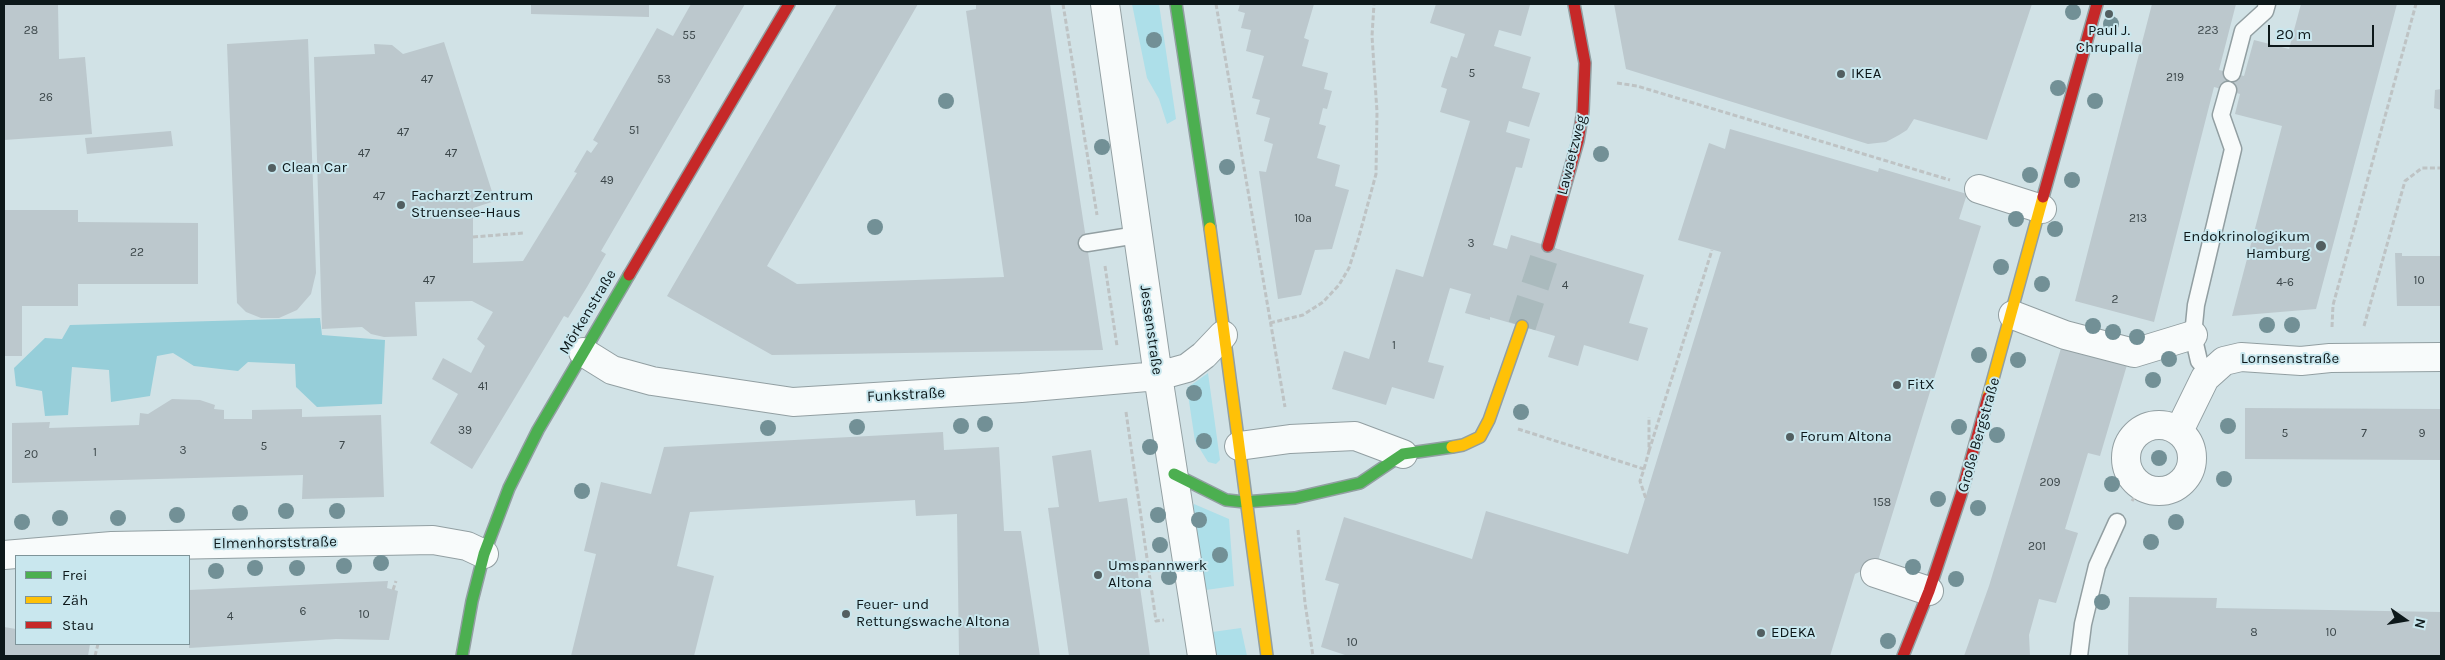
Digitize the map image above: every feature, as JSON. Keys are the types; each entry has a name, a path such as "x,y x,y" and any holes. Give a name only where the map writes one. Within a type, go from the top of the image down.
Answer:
{"street":[{"name":"Jessenstraße","path":"1105,4 1137,235 1202,656"},
{"path":"1176,4 1202,168 1267,656"},
{"name":"Lawaetzweg","path":"1548,246 1578,141 1584,112 1585,77 1582,43 1574,4"},
{"name":"Große Bergstraße","path":"1903,656 1929,591 1961,494 2013,315 2097,4"},
{"name":"Mörkenstraße","path":"462,656 472,601 484,554 509,488 538,430 782,6"},
{"path":"1979,189 2042,209"},
{"path":"2013,315 2065,335 2134,354 2193,335"},
{"path":"1174,474 1226,500 1245,502 1295,498 1360,483 1403,454 1463,445 1480,437 1489,420 1522,326"},
{"name":"Funkstraße","path":"583,352 612,370 652,381 793,402 1021,388 1158,376 1187,368 1204,355 1223,335"},
{"name":"Lornsenstraße","path":"2209,373 2224,361 2241,358 2300,361 2342,358 2441,357"},
{"path":"2179,431 2209,373"},
{"path":"1239,446 1290,439 1355,436 1403,454"},
{"name":"Elmenhorststraße","path":"4,555 112,546 433,540 467,546 484,554"},
{"path":"1875,573 1929,591"}],"lane":[{"path":"2232,73 2243,31 2265,11 2267,4"},
{"path":"2209,373 2199,361 2193,335 2196,305 2233,149 2221,115 2228,90"},
{"path":"1094,242 1137,235"},
{"path":"2079,656 2083,624 2097,566 2118,522"}],"path":[{"path":"1063,4 1094,242 1122,379 1156,621 1165,620"},
{"path":"1216,4 1290,439"},
{"path":"1270,323 1303,315 1323,302 1339,284 1348,268 1358,240 1376,174 1377,112 1372,36 1374,4"},
{"path":"2342,358 2333,306 2416,4"},
{"path":"1585,77 1637,86 1979,189"},
{"path":"2342,358 2404,181 2422,168 2441,168"},
{"path":"473,237 523,233"},
{"path":"1646,498 1640,481 1712,250"},
{"path":"1648,451 1649,417"},
{"path":"1489,420 1644,469"},
{"path":"1295,498 1305,603 1314,656"},
{"path":"393,590 396,582"}],"shaded area":[{"path":"1132,4 1159,4 1176,119 1167,124 1159,99 1147,78"},
{"path":"320,318 322,335 385,340 382,404 317,407 296,387 295,364 248,362 238,371 194,366 173,353 157,356 150,396 111,402 109,370 72,367 68,415 45,416 42,391 16,386 14,368 45,338 62,339 70,325"},
{"path":"1208,373 1220,460 1216,464 1208,462 1195,441 1187,388"},
{"path":"1194,504 1229,519 1234,586 1199,591 1189,515"},
{"path":"1241,628 1247,656 1210,656 1205,633"}],"building":[{"path":"4,4 58,4 59,59 85,57 92,134 4,140"},
{"path":"531,4 649,4 649,17 531,14"},
{"name":"Facharzt Zentrum Struensee-Haus","path":"691,4 745,4 601,251 606,254 587,287 568,318 564,316 472,469 430,443 458,394 432,379 443,358 471,373 485,346 477,339 493,312 472,301 415,302 417,336 384,337 371,334 362,327 322,329 314,57 375,54 374,44 392,45 403,54 444,42 495,201 473,208 473,263 523,261 577,173 574,172 587,150 591,153 598,143 593,140 657,28 673,36"},
{"path":"837,4 918,4 767,266 797,284 1004,277 966,11 976,9 976,4 1050,4 1103,350 772,355 667,296"},
{"path":"1240,4 1314,4 1304,38 1309,40 1302,66 1328,73 1324,89 1332,91 1327,109 1323,108 1319,124 1326,126 1317,158 1340,165 1335,186 1349,190 1332,249 1315,250 1301,295 1278,299 1259,171 1266,172 1273,144 1264,141 1270,118 1256,114 1260,100 1252,98 1264,56 1246,51 1251,30 1241,28 1245,13 1238,11"},
{"path":"1436,4 1530,5 1521,36 1499,30 1494,46 1531,57 1522,88 1540,93 1529,127 1509,121 1506,132 1530,139 1522,168 1516,167 1493,245 1507,249 1511,235 1644,275 1629,323 1648,328 1638,361 1584,345 1578,366 1548,357 1555,336 1490,317 1490,320 1465,313 1471,294 1450,288 1428,362 1444,366 1434,399 1392,387 1386,405 1332,389 1344,351 1369,359 1396,269 1423,277 1470,121 1440,112 1447,89 1441,87 1451,56 1457,58 1465,34 1430,23"},
{"name":"IKEA","path":"1614,4 2032,4 1987,140 1914,119 1907,130 1899,135 1886,142 1868,144 1626,69"},
{"path":"2152,4 2236,4 2219,70 2244,76 2254,40 2289,49 2301,4 2397,4 2316,309 2232,316 2282,126 2235,114 2240,94 2214,87 2154,322 2075,301"},
{"name":"Clean Car","path":"308,39 316,273 311,294 297,310 279,318 261,318 246,312 237,303 227,44"},
{"path":"2441,89 2441,110 2434,108 2435,90"},
{"name":"Forum Altona","path":"1730,129 1878,172 1879,168 1967,194 1959,219 1981,226 1877,564 1855,574 1830,656 1348,656 1321,647 1339,584 1325,580 1344,517 1472,559 1486,511 1628,554 1721,252 1678,240 1709,143 1725,149"},
{"path":"171,131 173,146 87,154 85,138"},
{"path":"4,210 78,210 78,222 198,223 198,284 78,284 78,306 22,306 22,356 4,356"},
{"path":"2395,253 2402,253 2402,256 2441,256 2441,306 2397,306"},
{"path":"2062,345 2127,365 2100,456 2088,453 2065,529 2078,533 2056,603 2039,599 2029,635 2030,656 1964,656 1989,586"},
{"path":"172,399 200,400 215,405 214,409 224,410 224,419 252,419 252,410 302,409 302,417 381,415 384,497 302,499 303,475 12,483 12,423 50,422 49,428 139,425 140,413 148,414"},
{"path":"2245,408 2441,409 2441,460 2245,459"},
{"path":"943,432 944,450 999,447 1004,531 1021,531 1040,656 959,656 957,514 916,516 915,500 690,512 677,566 714,576 694,656 571,656 596,554 584,551 601,482 651,494 664,447"},
{"name":"Umspannwerk Altona","path":"1091,450 1099,502 1127,498 1150,656 1069,656 1048,508 1059,507 1052,456"},
{"path":"388,581 387,588 398,591 389,640 336,639 189,648 190,590"},
{"path":"2129,597 2217,598 2216,608 2441,612 2441,656 2128,656"},
{"path":"4,627 15,629 15,645 90,645 88,656 4,656"}],"tunnel":[{"path":"1522,326 1548,246"}],"traffic: fast":[{"path":"1176,4 1210,228"},
{"path":"462,656 472,601 484,554 509,488 538,430 629,275"},
{"path":"1174,474 1226,500 1245,502 1295,498 1360,483 1403,454 1452,447"}],"traffic: slow":[{"path":"1988,397 2043,197"},
{"path":"1210,228 1267,656"},
{"path":"1452,447 1463,445 1480,437 1489,420 1522,326"}],"traffic: jam":[{"path":"629,275 789,4"},
{"path":"1548,246 1578,141 1583,111 1585,63 1574,4"},
{"path":"2043,197 2097,4"},
{"path":"1903,656 1929,591 1961,495 1988,397"}],"place":[{"name":"Paul J. Chrupalla","path":"2109,14"},
{"name":"IKEA","path":"1841,74"},
{"name":"Clean Car","path":"272,168"},
{"name":"Facharzt Zentrum Struensee-Haus","path":"401,205"},
{"name":"Endokrinologikum Hamburg","path":"2321,246"},
{"name":"FitX","path":"1897,385"},
{"name":"Forum Altona","path":"1790,437"},
{"name":"Umspannwerk Altona","path":"1098,575"},
{"name":"Feuer- und Rettungswache Altona","path":"846,614"},
{"name":"EDEKA","path":"1761,633"}]}
